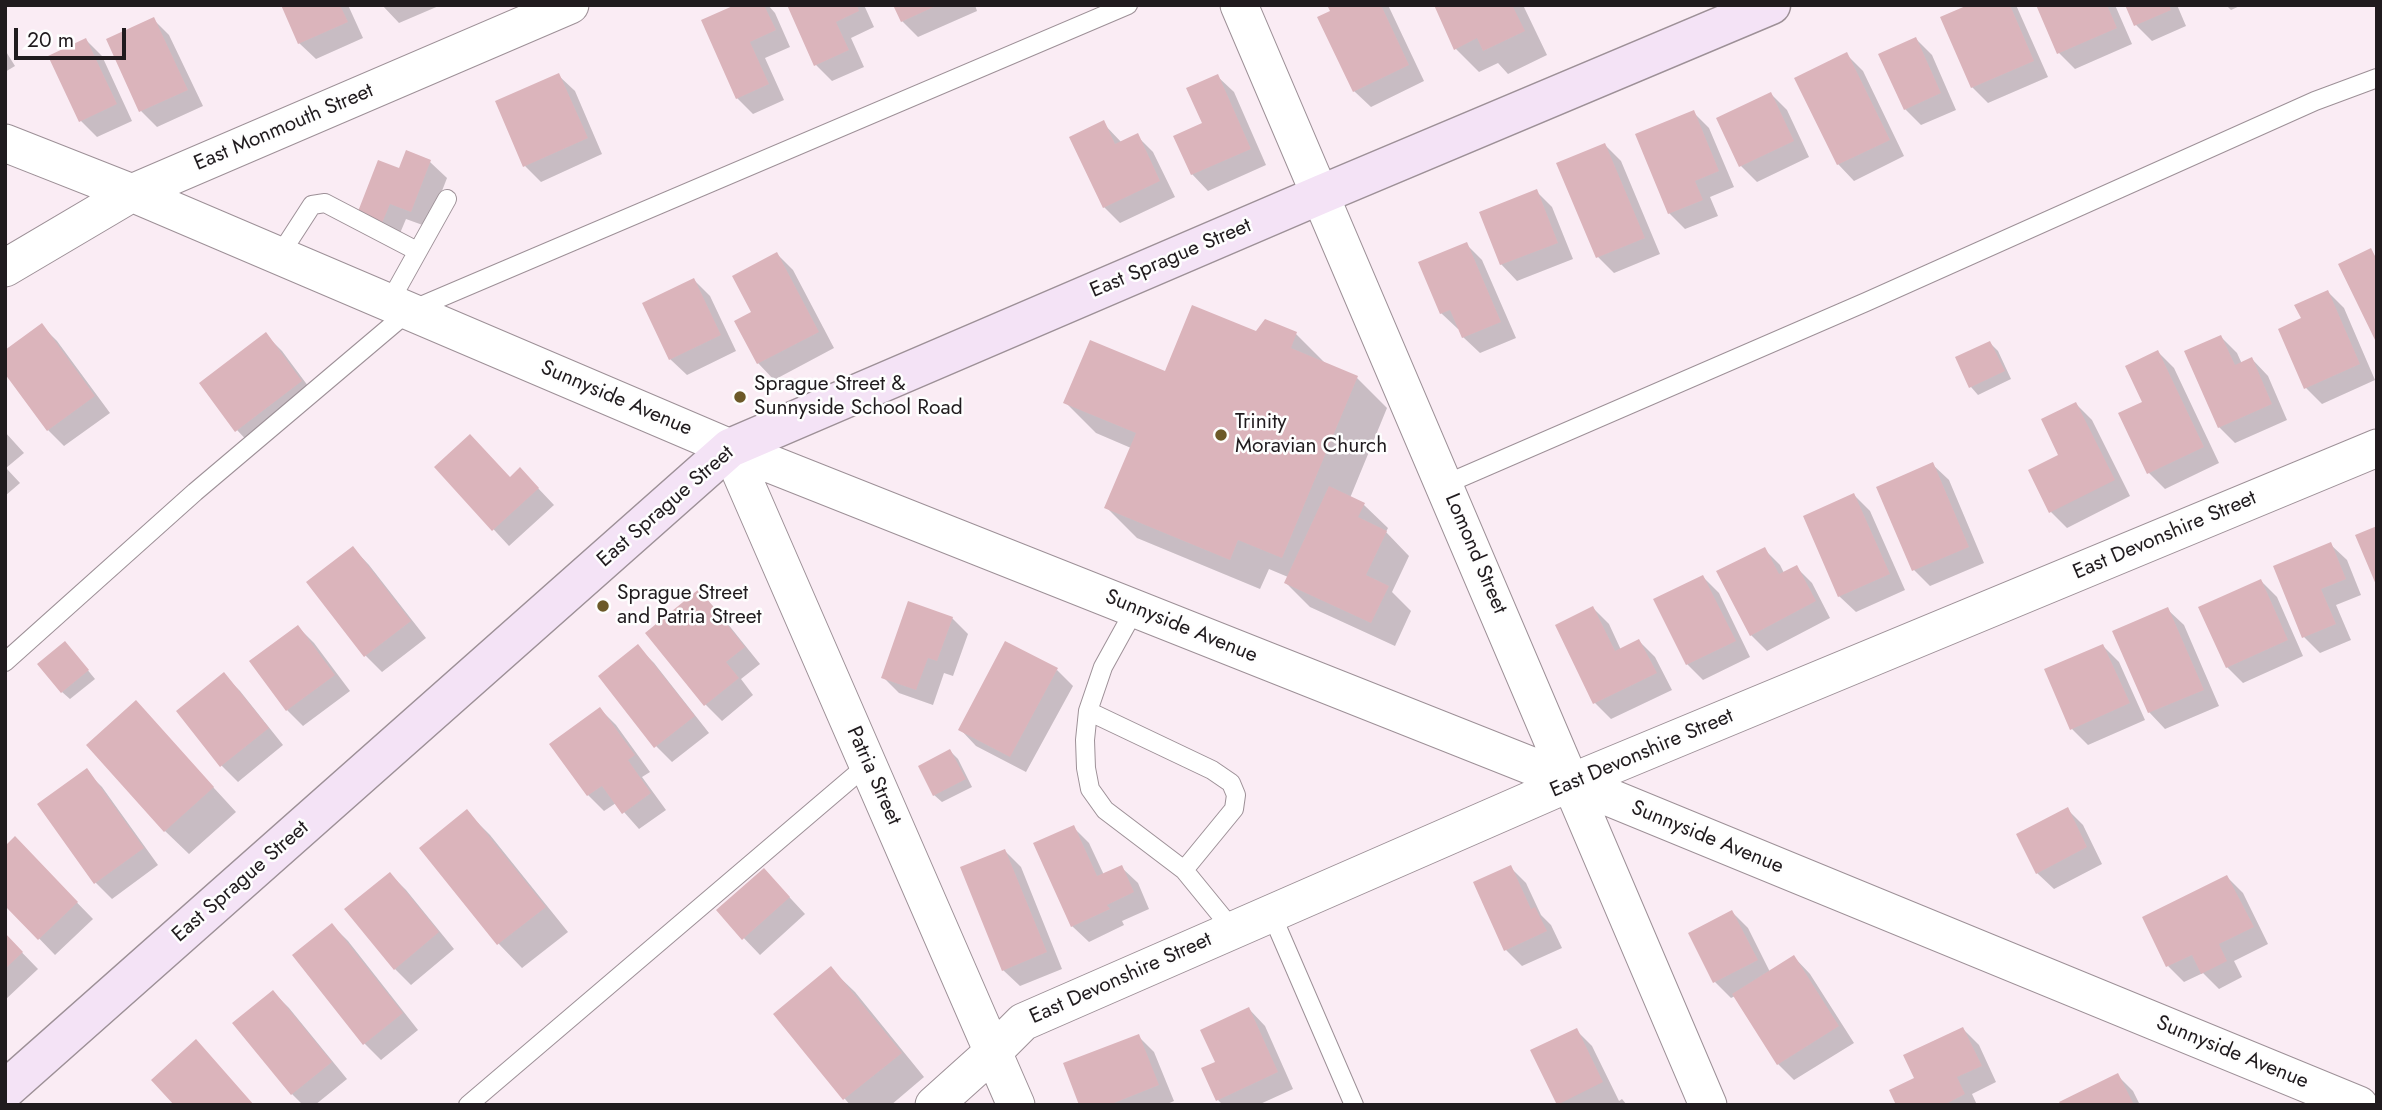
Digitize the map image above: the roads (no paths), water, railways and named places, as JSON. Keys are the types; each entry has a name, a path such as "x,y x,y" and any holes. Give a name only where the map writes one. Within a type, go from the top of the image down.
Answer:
{"main road":[{"name":"East Sprague Street","path":"5,1090 730,448 1771,5"}],"street":[{"name":"East Monmouth Street","path":"5,268 132,193 570,5"},
{"name":"Lomond Street","path":"1240,5 1709,1105"},
{"name":"Sunnyside Avenue","path":"5,143 132,193 730,448 1572,782 2359,1105"},
{"name":"Patria Street","path":"730,448 1016,1105"},
{"name":"East Devonshire Street","path":"934,1105 1023,1022 1572,782 2377,448"}],"lane":[{"path":"5,662 399,307 1128,5"},
{"path":"1446,484 1866,302 2315,101 2377,78"},
{"path":"399,307 417,251 447,199"},
{"path":"279,256 312,205 325,203 417,251"},
{"path":"1135,609 1103,667 1088,711 1085,740 1090,789 1105,810 1184,870 1233,930"},
{"path":"1088,711 1212,770 1231,783 1236,795 1234,809 1184,870"},
{"path":"468,1105 867,765"},
{"path":"1271,913 1354,1105"}],"place":[{"name":"Sprague Street & Sunnyside School Road","path":"740,397"},
{"name":"Trinity Moravian Church","path":"1221,435"},
{"name":"Sprague Street and Patria Street","path":"603,606"}]}
